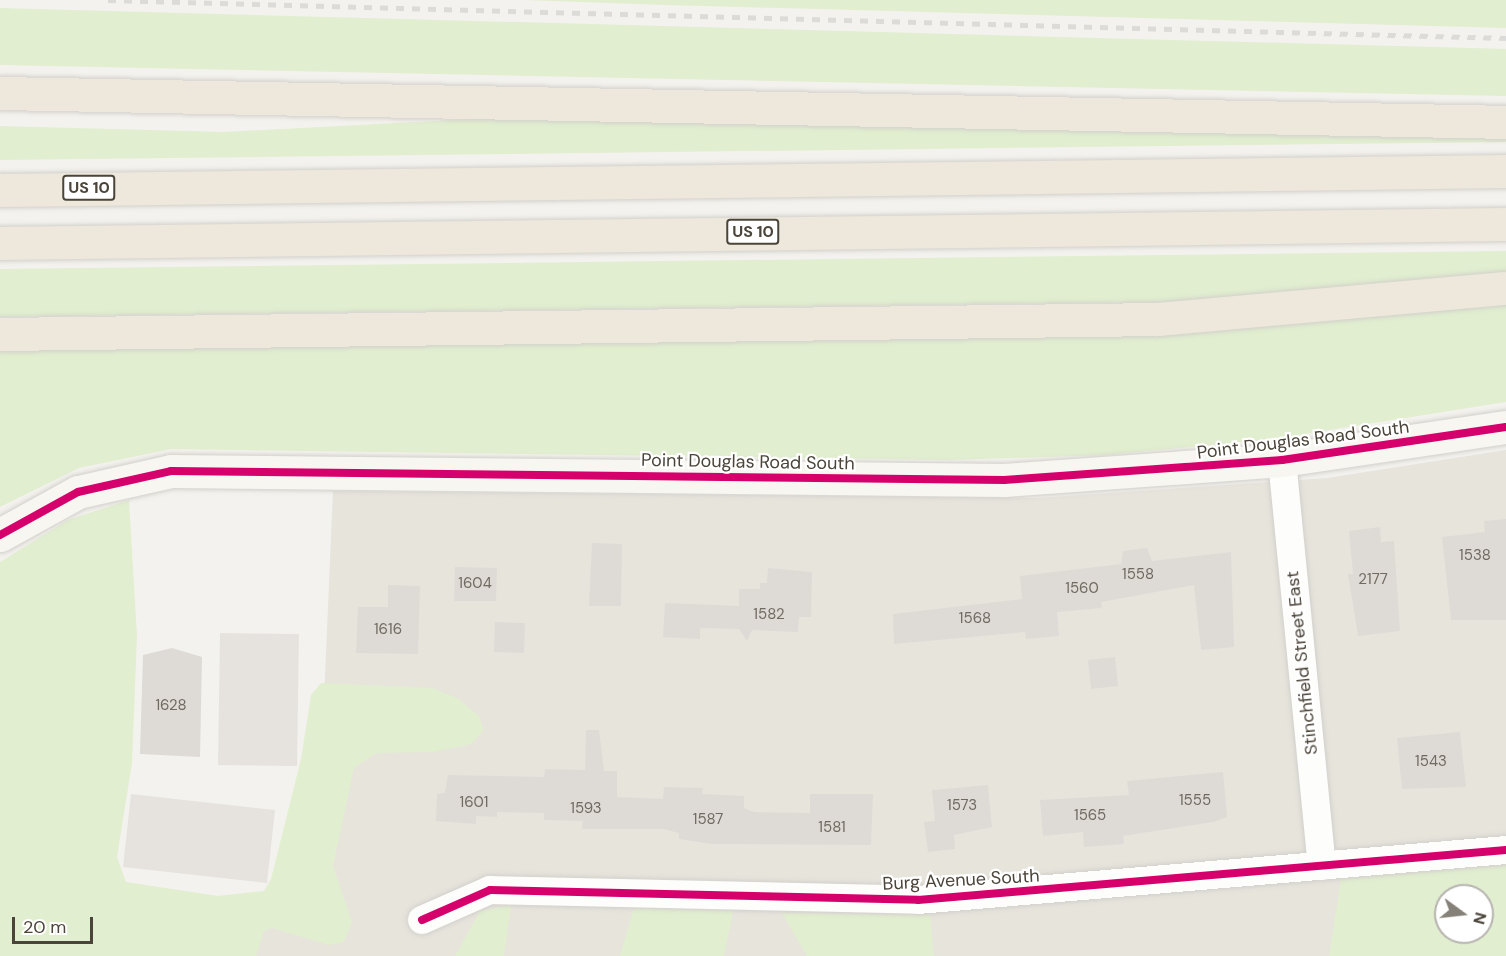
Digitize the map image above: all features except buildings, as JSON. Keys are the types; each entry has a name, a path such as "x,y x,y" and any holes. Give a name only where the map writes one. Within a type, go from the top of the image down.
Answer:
{"highway":[{"path":"0,93 469,99 1506,122"},
{"name":"US 10","path":"0,190 1506,171"},
{"path":"0,178 178,187"},
{"name":"US 10","path":"0,243 1506,224"},
{"path":"0,334 1157,319 1506,288"}],"street":[{"name":"Point Douglas Road South","path":"0,535 78,492 181,471 1004,480 1282,460 1506,427"},
{"name":"Stinchfield Street East","path":"1282,460 1322,866"},
{"name":"Burg Avenue South","path":"422,920 490,891 918,900 1506,850"}],"shaded area":[{"path":"1506,450 1506,956 254,956 324,699 333,491 1037,498 1327,478"},
{"path":"220,633 299,634 297,766 218,765"},
{"path":"131,794 275,810 267,883 123,867"}],"green space":[{"path":"524,0 1506,0 1506,28 667,5"},
{"path":"0,8 1506,49 1506,96 0,65"},
{"path":"491,118 1506,132 1506,142 0,160 0,126 224,132"},
{"path":"1506,251 1506,276 1262,301 0,317 0,269"},
{"path":"1506,299 1506,402 1273,439 1107,455 950,460 171,449 79,468 0,507 0,347"},
{"path":"129,500 137,636 132,763 117,857 126,882 218,896 264,891 271,879 301,759 311,695 321,683 432,688 457,698 480,717 483,731 471,744 433,752 376,753 354,768 333,866 352,922 344,942 329,945 272,928 264,931 256,956 0,956 0,562 68,520"},
{"path":"1506,865 1506,956 1329,956 1341,879"},
{"path":"511,905 504,956 455,956 480,911"},
{"path":"634,908 733,911 724,956 620,956"},
{"path":"782,913 930,915 934,956 807,956"}],"railway":[{"path":"108,0 1506,38"}],"cycle path":[{"path":"0,535 78,492 171,471 1004,480 1282,460 1506,427"},
{"path":"422,920 490,890 918,900 1506,850"}]}
